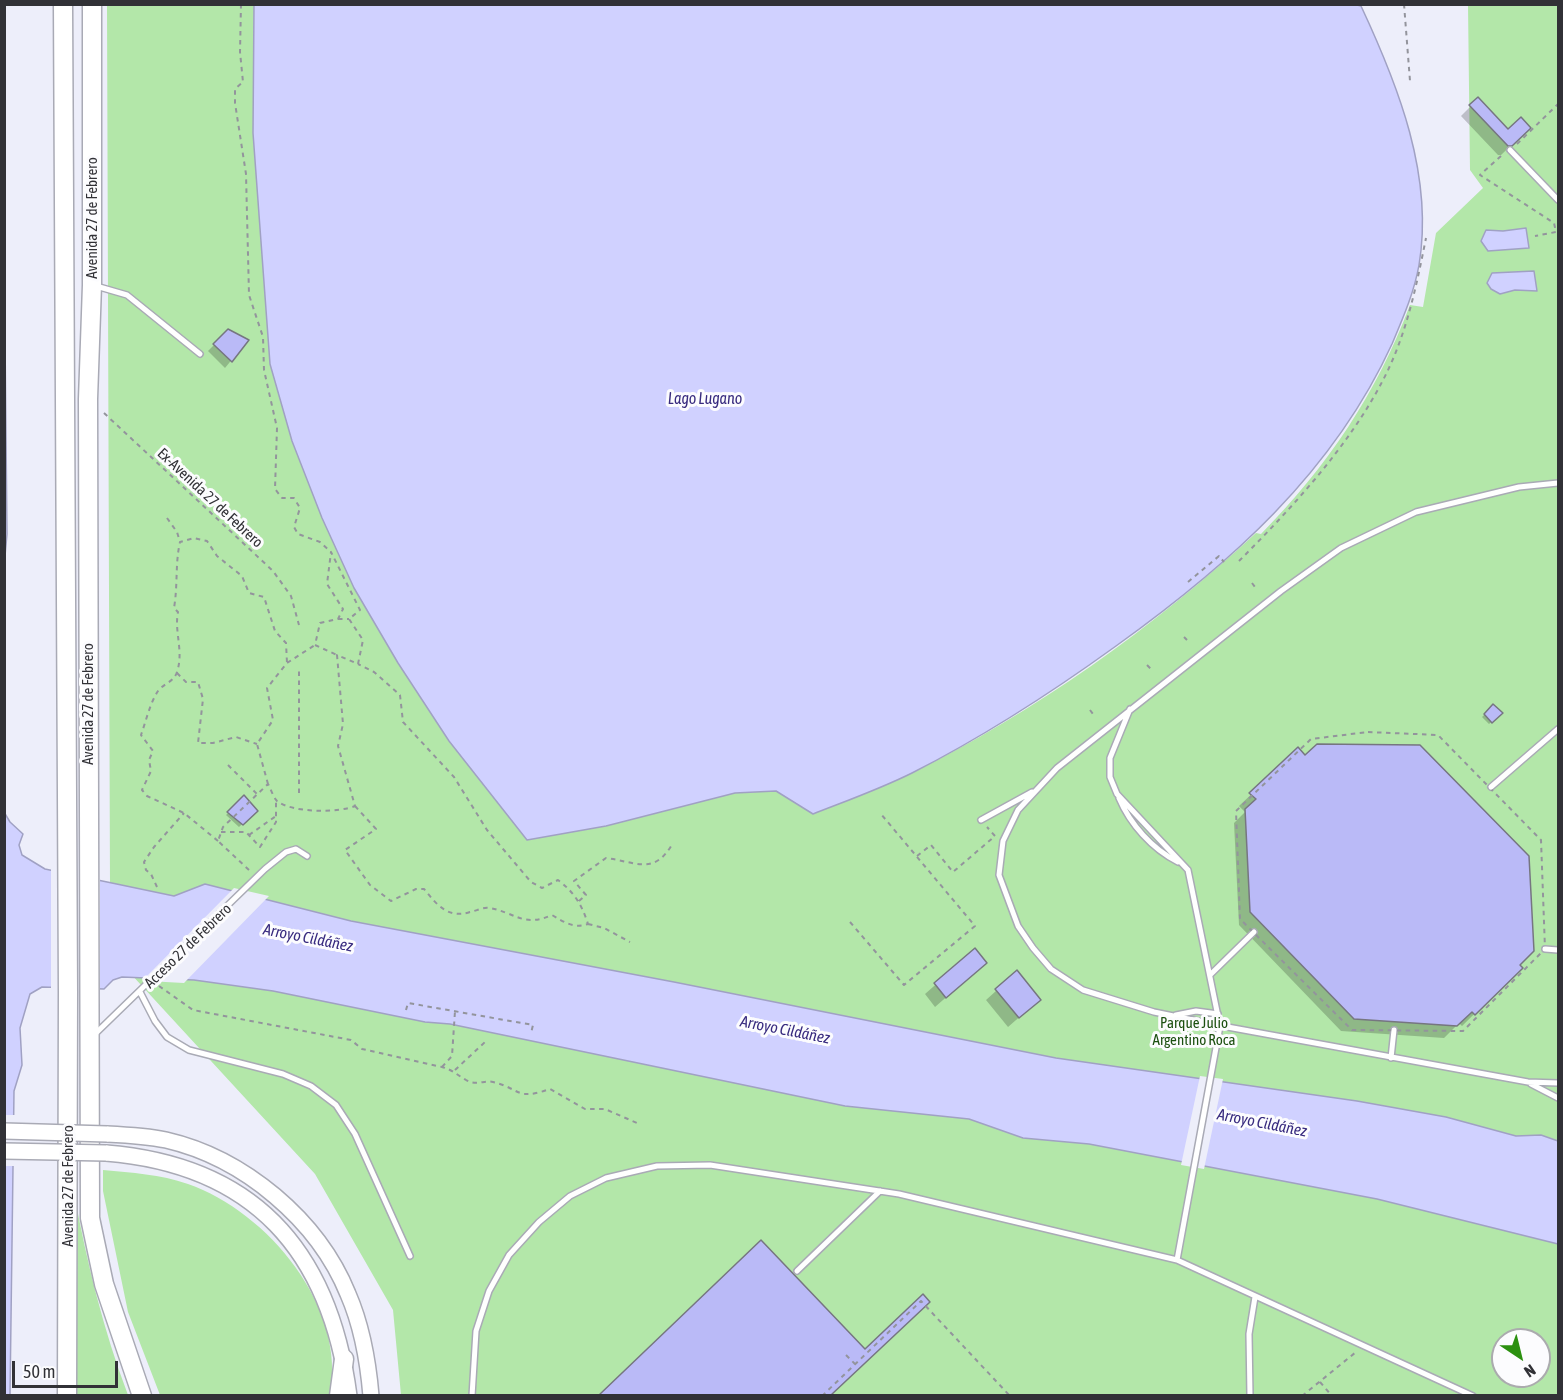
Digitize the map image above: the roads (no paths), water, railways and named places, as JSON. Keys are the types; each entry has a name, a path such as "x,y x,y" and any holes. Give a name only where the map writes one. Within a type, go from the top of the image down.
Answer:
{"main road":[{"name":"Avenida 27 de Febrero","path":"63,4 68,991 67,1395"},
{"name":"Avenida 27 de Febrero","path":"92,4 92,285 88,399 90,1218 104,1284 142,1395"},
{"path":"4,1131 107,1134 166,1140 195,1150 237,1170 286,1206 304,1224 348,1292 365,1346 371,1395"},
{"path":"4,1151 138,1156 186,1167 227,1187 270,1218 288,1238 316,1280 333,1320 344,1359 349,1395"},
{"path":"339,1395 344,1359"}],"lane":[{"path":"1510,150 1558,200"},
{"path":"92,285 127,295 200,354"},
{"path":"1558,483 1520,487 1416,512 1341,548 1281,591 1130,708 1057,768 1018,810 1002,841 999,875 1018,926 1051,969 1083,990 1172,1016 1220,1026 1528,1082 1558,1083"},
{"path":"1130,708 1110,758 1110,777 1118,794 1188,870 1220,1026 1177,1260"},
{"path":"1491,787 1558,729"},
{"path":"981,820 1039,788"},
{"name":"Acceso 27 de Febrero","path":"68,1049 88,1041 286,852 296,849 308,856"},
{"path":"1210,975 1254,932"},
{"path":"1545,949 1558,950"},
{"path":"140,992 155,1021 167,1037 189,1050 283,1074 311,1086 336,1105 355,1134 410,1256"},
{"path":"1172,1016 1197,1011 1218,1014"},
{"path":"1391,1058 1394,1030"},
{"path":"1528,1082 1558,1098"},
{"path":"472,1395 476,1330 489,1291 509,1256 539,1222 570,1196 606,1178 657,1166 710,1165 880,1191 1177,1260 1473,1395"},
{"path":"797,1271 880,1191"},
{"path":"1250,1395 1249,1334 1255,1297"}],"water":[{"name":"Lago Lugano","path":"254,5 1357,5 1361,6 1388,67 1410,132 1421,198 1422,232 1417,275 1392,344 1368,391 1340,434 1309,475 1237,549 1198,583 1158,615 1016,714 912,773 813,814 776,791 735,793 606,826 527,840 449,741 398,663 354,588 322,518 292,441 270,364 253,133"},
{"path":"1526,228 1529,248 1488,251 1481,241 1486,230 1503,231"},
{"path":"4,239 7,534 5,556 4,556"},
{"path":"1534,271 1537,291 1515,290 1500,294 1491,289 1487,283 1492,273"},
{"name":"Arroyo Cildáñez","path":"4,812 10,822 23,834 19,845 22,855 45,869 174,896 205,884 351,921 1056,1058 1357,1101 1446,1117 1516,1136 1541,1135 1558,1141 1558,1244 1377,1199 1089,1144 1023,1138 969,1119 845,1106 450,1024 425,1022 273,991 194,980 122,977 113,980 104,989 42,987 30,994 20,1028 22,1065 14,1091 10,1395 5,1395"}],"park label":[{"name":"Parque Julio Argentino Roca","path":"1194,1032"}]}
